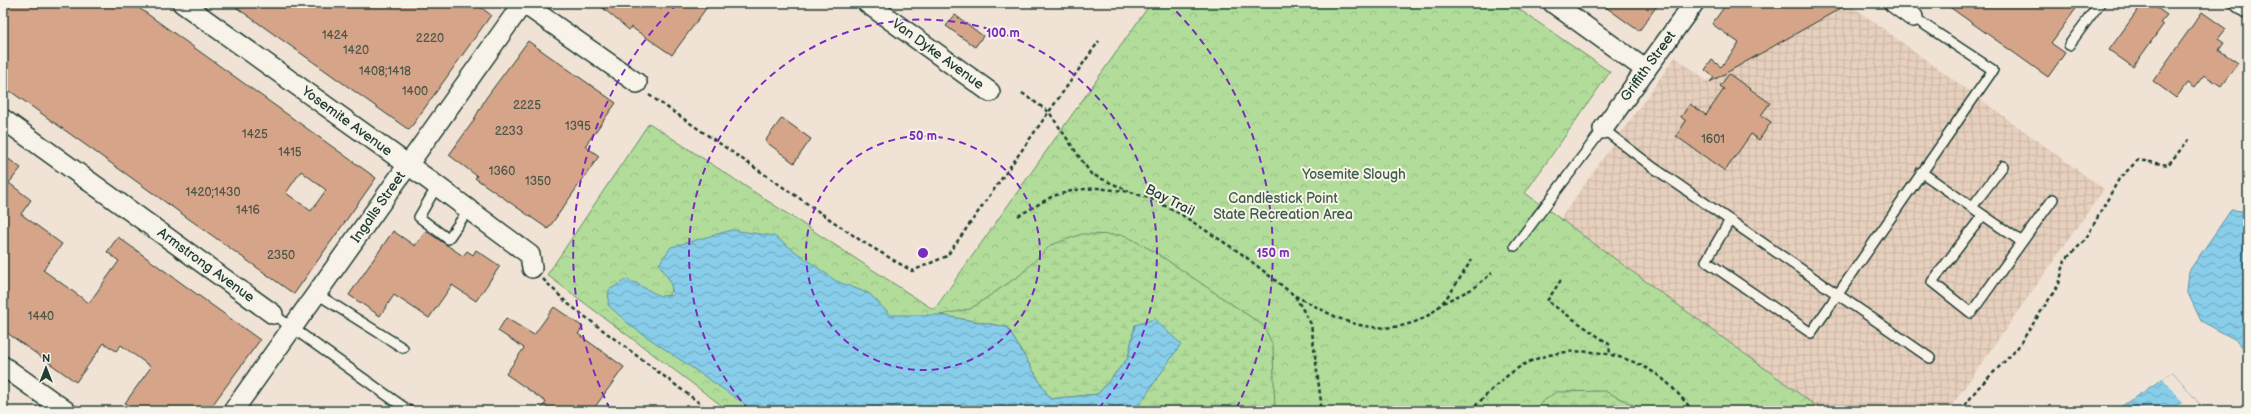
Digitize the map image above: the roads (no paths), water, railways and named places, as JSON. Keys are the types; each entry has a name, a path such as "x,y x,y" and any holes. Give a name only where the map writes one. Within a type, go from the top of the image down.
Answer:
{"street":[{"name":"Yosemite Avenue","path":"182,3 437,186 468,209 531,261"},
{"name":"Ingalls Street","path":"233,411 523,3"},
{"path":"523,3 637,83"},
{"name":"Van Dyke Avenue","path":"867,3 990,92"},
{"path":"1553,3 1646,70"},
{"name":"Griffith Street","path":"1603,129 1694,3"},
{"path":"1894,3 1913,17"},
{"path":"2240,3 2248,9"},
{"name":"Armstrong Avenue","path":"3,119 273,314"},
{"path":"3,366 66,411"}],"lane":[{"path":"2068,45 2100,3"},
{"path":"1730,220 1706,261 1811,333 1993,70 1913,17"},
{"path":"1515,246 1603,129 1654,168 1930,358"},
{"path":"1972,207 2003,166"},
{"path":"1921,172 2022,242"},
{"path":"437,186 419,217 448,239 468,209"},
{"path":"1983,215 1932,282 1971,313 2053,199"},
{"path":"317,294 404,348"},
{"name":"Armstrong Avenue","path":"273,314 408,411"}],"water":[{"path":"2231,210 2244,211 2248,214 2248,353 2236,340 2201,321 2187,291 2189,271"},
{"path":"732,230 774,236 836,281 870,294 890,315 940,315 1007,327 1050,399 1098,394 1128,358 1135,325 1154,319 1181,344 1135,411 755,411 631,326 608,305 609,290 627,279 660,296 673,295 670,281 659,264 671,247"},
{"path":"2173,372 2205,411 2116,411 2116,410"}],"park label":[{"name":"Yosemite Slough","path":"1354,174"},
{"name":"Candlestick Point State Recreation Area","path":"1283,206"}]}
